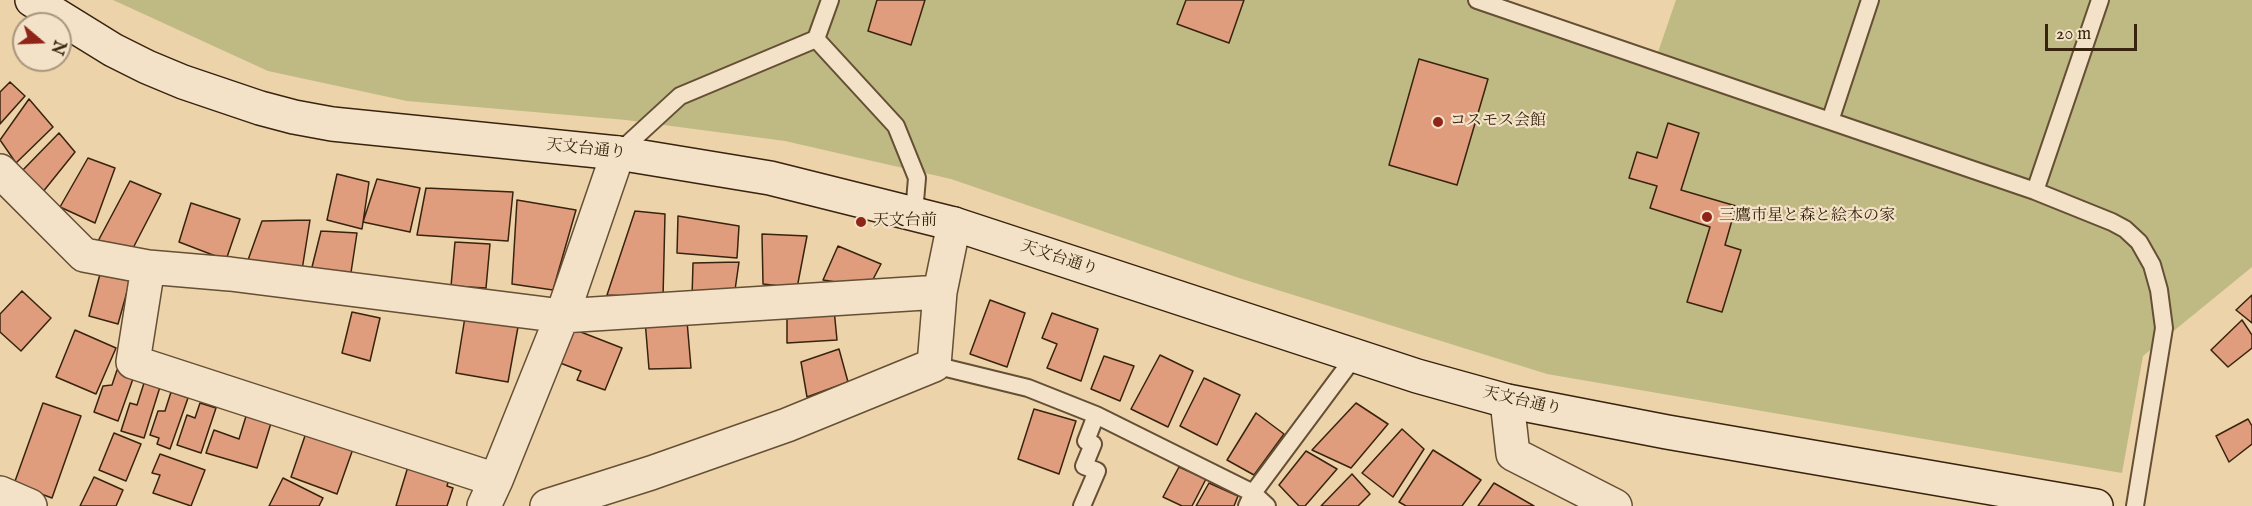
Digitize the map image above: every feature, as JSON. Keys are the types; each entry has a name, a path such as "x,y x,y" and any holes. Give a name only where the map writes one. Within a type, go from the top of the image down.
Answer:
{"street":[{"name":"天文台通り","path":"32,0 113,50 147,67 183,82 283,114 332,124 618,153 770,178 954,224 1417,376 1507,401 1973,495 2096,506"},
{"path":"148,267 133,362 490,493 562,316 618,153"},
{"path":"0,171 84,255 148,267 230,274 562,316 940,292"},
{"path":"547,506 651,473 787,425 934,365 940,292 954,224"},
{"path":"1507,401 1513,454 1616,506"},
{"path":"0,493 30,506"}],"lane":[{"path":"618,153 680,96 816,39 830,0"},
{"path":"1477,0 2034,191 2125,229 2139,242 2152,265 2160,290 2164,328 2135,506"},
{"path":"1830,121 1870,0"},
{"path":"2034,191 2100,0"},
{"path":"816,39 896,126 917,178 914,213"},
{"path":"1250,499 1355,356"},
{"path":"934,365 1028,388 1096,415 1250,499 1267,506"},
{"path":"1082,506 1097,471 1084,466 1093,444 1086,441 1096,415"}],"shaded area":[{"path":"113,0 1483,0 1656,58 1676,0 2252,0 2252,267 2143,356 2122,473 1547,374 1239,278 951,179 785,141 626,120 407,101 268,71"}],"building":[{"path":"877,0 925,0 911,45 868,31"},
{"path":"1186,0 1244,0 1229,43 1177,24"},
{"name":"コスモス会館","path":"1419,59 1488,79 1457,185 1389,165"},
{"path":"10,82 25,96 0,124 0,92"},
{"path":"29,99 53,127 16,163 0,140"},
{"name":"三鷹市星と森と絵本の家","path":"1668,123 1699,133 1681,190 1736,206 1725,245 1741,250 1722,312 1687,302 1710,227 1650,208 1657,186 1629,178 1637,152 1657,158"},
{"path":"59,133 75,152 42,193 17,176"},
{"path":"88,158 115,168 95,223 60,207"},
{"path":"337,174 369,182 362,229 327,220"},
{"path":"377,179 420,188 410,232 363,222"},
{"path":"130,181 161,194 131,252 97,243"},
{"path":"426,188 513,192 508,241 417,235"},
{"path":"517,200 576,210 553,290 512,284"},
{"path":"191,203 240,219 226,260 179,242"},
{"path":"635,211 665,214 663,298 607,295"},
{"path":"678,216 739,226 737,258 677,253"},
{"path":"310,220 302,270 248,260 262,221"},
{"path":"321,231 357,233 350,279 311,271"},
{"path":"762,234 807,236 797,288 763,284"},
{"path":"455,242 490,244 486,288 451,286"},
{"path":"838,246 881,264 869,287 823,280"},
{"path":"739,262 734,297 692,298 693,263"},
{"path":"100,274 130,281 118,324 89,316"},
{"path":"22,291 51,318 21,351 0,332 0,314"},
{"path":"2252,295 2252,323 2236,310"},
{"path":"990,300 1025,313 1007,367 970,354"},
{"path":"834,309 837,340 787,343 787,312"},
{"path":"352,312 380,318 370,361 342,353"},
{"path":"1052,313 1098,329 1081,381 1047,368 1057,344 1042,338"},
{"path":"465,317 518,327 508,382 456,373"},
{"path":"645,320 687,321 691,368 649,369"},
{"path":"2242,320 2252,335 2252,348 2228,367 2211,350"},
{"path":"568,327 622,348 605,390 577,380 581,371 555,361"},
{"path":"75,330 116,348 96,394 56,377"},
{"path":"839,349 848,382 807,397 801,362"},
{"path":"1160,355 1193,371 1168,427 1131,409"},
{"path":"1104,356 1134,366 1120,401 1091,389"},
{"path":"117,370 134,376 118,421 94,412 103,386 112,385"},
{"path":"1204,378 1240,395 1217,445 1180,426"},
{"path":"144,383 160,387 144,438 121,431 130,403 137,405"},
{"path":"171,392 188,398 170,449 157,444 159,438 150,435 158,411 165,411"},
{"path":"43,403 81,416 52,498 14,484"},
{"path":"200,403 216,408 201,453 177,445 187,415 195,418"},
{"path":"1356,403 1388,424 1351,468 1312,450"},
{"path":"1034,409 1076,421 1059,474 1018,459"},
{"path":"247,413 272,420 257,468 206,453 214,430 239,439"},
{"path":"1256,413 1284,434 1254,475 1227,460"},
{"path":"2248,419 2252,426 2252,444 2229,462 2216,436"},
{"path":"1402,429 1424,449 1393,497 1362,473"},
{"path":"307,430 354,446 337,494 291,477"},
{"path":"114,433 141,444 126,481 99,470"},
{"path":"1433,450 1481,480 1462,506 1406,506 1399,502"},
{"path":"1306,451 1337,469 1305,506 1299,506 1279,485"},
{"path":"160,454 205,470 191,506 153,493 160,475 152,473"},
{"path":"410,460 451,472 447,486 453,488 447,506 396,506"},
{"path":"1179,467 1206,479 1192,506 1182,506 1163,497"},
{"path":"1352,474 1370,494 1358,506 1321,506"},
{"path":"94,477 123,490 116,506 80,506"},
{"path":"283,478 323,498 319,506 269,506"},
{"path":"1209,483 1238,496 1234,506 1196,506"},
{"path":"1494,483 1534,506 1478,506"}],"place":[{"name":"コスモス会館","path":"1438,122"},
{"name":"三鷹市星と森と絵本の家","path":"1707,217"},
{"name":"天文台前","path":"861,222"}]}
